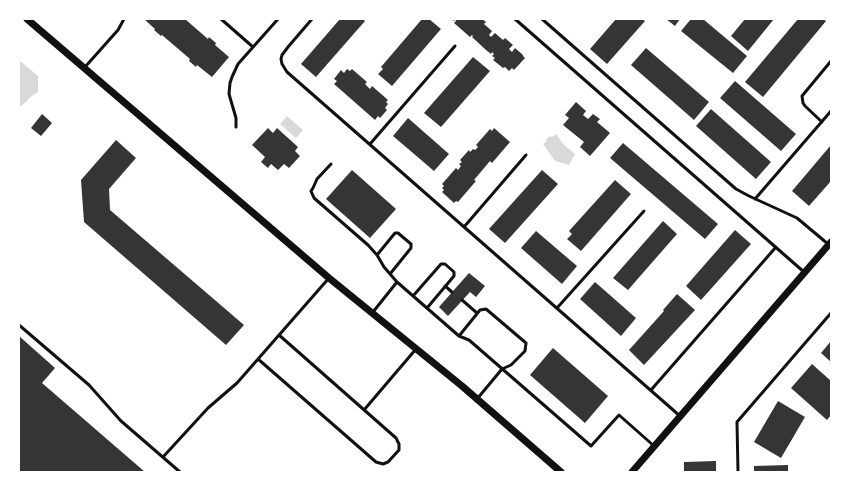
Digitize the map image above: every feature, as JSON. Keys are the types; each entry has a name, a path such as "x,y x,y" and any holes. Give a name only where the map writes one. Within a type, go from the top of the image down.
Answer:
{"street":[{"path":"27,19 329,278 477,399 561,472"},
{"path":"632,472 804,272 830,244"}],"lane":[{"path":"84,68 118,30 124,19"},
{"path":"221,19 253,47"},
{"path":"236,127 236,118 229,94 230,83 238,64 278,19"},
{"path":"312,19 288,47 281,59 287,72 680,416"},
{"path":"515,19 804,272"},
{"path":"542,19 736,189 797,218 830,244"},
{"path":"370,144 455,46"},
{"path":"822,122 805,106 802,96 831,61"},
{"path":"755,199 831,111"},
{"path":"464,227 526,155"},
{"path":"331,164 317,179 311,191 313,195 317,201 368,245 397,282 413,296 459,336 469,340 590,446 619,415 654,446"},
{"path":"557,308 644,211"},
{"path":"377,255 395,234 398,233 411,244 411,248 390,274"},
{"path":"651,390 776,247"},
{"path":"413,296 441,264 445,264 454,272 454,276 427,308"},
{"path":"162,457 208,408 237,383 329,278"},
{"path":"372,313 397,282"},
{"path":"445,286 452,292"},
{"path":"462,300 477,313"},
{"path":"459,336 477,313 480,310 486,309 526,343 525,351 511,365 502,369 477,399"},
{"path":"738,472 736,422 831,312"},
{"path":"19,326 89,385 121,421 180,472"},
{"path":"258,360 376,462 383,464 388,462 399,450 399,444 396,438 279,335"},
{"path":"364,410 416,349"}],"shaded area":[{"path":"19,60 38,76 38,92 19,108"},
{"path":"287,116 303,130 296,138 280,124"},
{"path":"556,134 563,144 575,154 569,165 555,161 543,144 547,141 546,139"}],"building":[{"path":"144,19 185,19 208,39 209,37 216,43 215,45 229,57 212,77 197,65 196,67 189,61 190,59 154,30 155,29"},
{"path":"340,19 363,19 365,21 316,77 301,64"},
{"path":"422,19 429,19 441,29 392,86 378,74 383,69 381,67"},
{"path":"455,19 482,19 486,22 484,24 492,31 489,35 491,37 495,33 503,40 505,38 513,45 509,49 512,52 515,48 525,58 514,70 512,68 509,71 505,67 503,68 493,60 495,58 492,56 494,54 492,52 491,54 472,37 472,35 470,37 454,23 456,21"},
{"path":"616,19 642,19 645,21 607,64 590,49"},
{"path":"666,19 680,19 675,26"},
{"path":"691,19 703,19 747,56 733,73 681,31"},
{"path":"745,19 774,19 748,51 731,36"},
{"path":"798,19 823,19 826,21 763,97 745,82"},
{"path":"646,48 709,102 694,120 631,65"},
{"path":"473,57 490,71 441,127 424,113"},
{"path":"347,69 350,71 352,69 367,82 365,84 370,89 372,86 388,100 386,102 388,104 385,108 387,110 380,118 378,116 375,120 334,84 337,81 334,79 341,70 344,73"},
{"path":"735,81 796,134 781,151 720,98"},
{"path":"576,102 586,111 583,115 588,119 593,114 600,119 597,122 610,133 590,156 580,147 584,142 563,125 569,118 565,115"},
{"path":"711,109 771,162 756,179 696,126"},
{"path":"42,114 52,123 41,136 31,128"},
{"path":"408,118 449,154 434,171 393,136"},
{"path":"268,128 273,133 277,128 298,147 295,151 300,156 289,168 284,164 278,170 271,164 268,168 261,162 265,157 252,145"},
{"path":"494,128 510,142 492,163 490,161 474,180 476,181 458,202 456,201 454,203 442,192 444,190 442,188 444,186 442,184 456,168 458,170 461,166 459,164 462,162 460,160 469,150 470,152 473,149 475,150 478,147 476,145 490,129 492,131"},
{"path":"116,140 136,158 109,189 110,210 244,325 226,345 84,222 81,180"},
{"path":"623,143 718,224 705,239 610,158"},
{"path":"831,145 831,181 809,206 792,191"},
{"path":"352,170 396,209 370,238 326,199"},
{"path":"542,170 558,184 505,243 489,229"},
{"path":"615,180 631,194 581,251 567,239 572,234 569,231"},
{"path":"663,221 677,234 628,290 613,278"},
{"path":"735,230 751,244 701,300 686,286"},
{"path":"536,231 577,266 562,284 521,248"},
{"path":"469,273 485,286 476,297 470,292 448,316 439,307"},
{"path":"595,282 636,318 621,336 580,299"},
{"path":"677,294 695,310 644,365 629,350"},
{"path":"19,336 55,368 42,383 145,472 19,472"},
{"path":"831,341 831,362 821,353"},
{"path":"553,348 608,396 585,423 530,375"},
{"path":"812,364 831,381 831,415 827,420 791,388"},
{"path":"778,401 805,417 781,458 754,442"},
{"path":"716,461 716,472 684,472 684,462"},
{"path":"788,465 788,472 754,472 754,466"}]}
